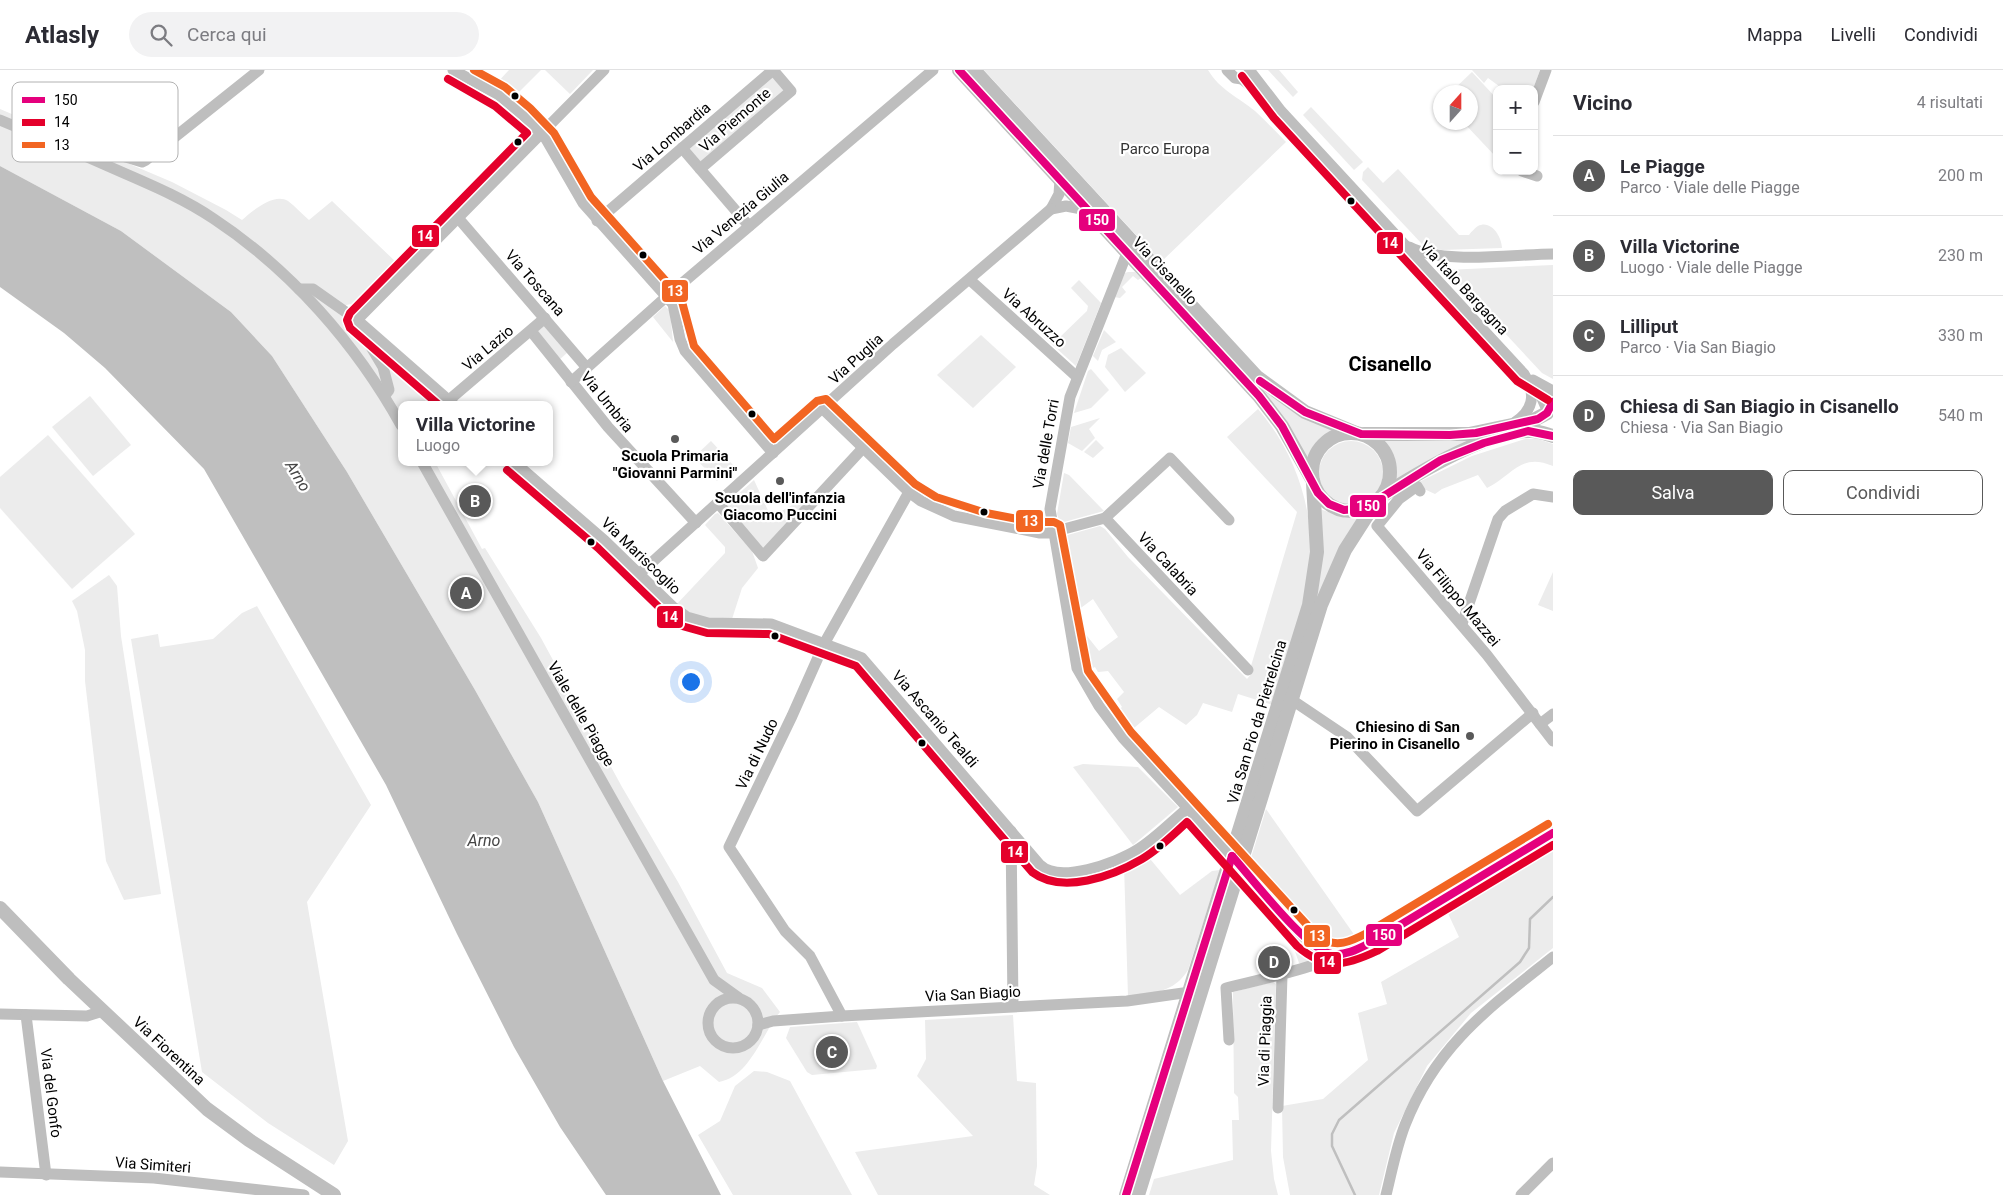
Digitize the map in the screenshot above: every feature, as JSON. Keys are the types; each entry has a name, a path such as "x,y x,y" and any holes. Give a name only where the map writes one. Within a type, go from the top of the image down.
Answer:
{"main road":[{"name":"Via Cisanello","path":"959,70 1259,396 1282,426 1313,482"},
{"name":"Via Cisanello","path":"974,70 1257,378 1305,412 1358,434"},
{"path":"1549,409 1532,421 1457,435 1340,434 1323,444 1313,461 1313,482 1325,501 1339,509 1360,510 1441,460 1492,440 1528,431 1553,435"},
{"path":"1549,409 1548,424 1553,435"},
{"path":"1358,434 1380,446 1388,462 1388,484 1378,499"},
{"name":"Via San Pio da Pietrelcina","path":"1138,1195 1237,861 1309,605 1318,552 1313,482"},
{"name":"Via San Pio da Pietrelcina","path":"1126,1195 1190,992 1292,700 1329,583 1345,550 1378,499"},
{"name":"Via Fiorentina","path":"0,908 102,1011 221,1120 331,1195"}],"street":[{"path":"178,135 259,70"},
{"path":"453,70 499,95 541,133 580,200 674,307 680,339 684,349 773,453"},
{"path":"357,320 459,219 604,70"},
{"name":"Via Venezia Giulia","path":"571,382 666,297 933,70"},
{"name":"Via Italo Bargagna","path":"1227,70 1233,78 1247,73 1526,377 1549,409"},
{"path":"1538,91 1546,70"},
{"name":"Via Lombardia","path":"598,221 768,71"},
{"name":"Via Piemonte","path":"700,170 791,91 768,71"},
{"path":"0,120 12,125"},
{"path":"682,148 749,226"},
{"path":"99,162 169,193 213,218 273,264 332,326 384,396 398,420"},
{"name":"Via Puglia","path":"639,574 894,344 1051,209 1059,194 1060,180"},
{"path":"1051,209 1066,206 1087,210"},
{"name":"Via Toscana","path":"459,219 587,368"},
{"path":"1404,244 1422,252 1447,257 1553,254"},
{"name":"Via delle Torri","path":"1127,253 1067,406 1050,515 1078,672 1123,738 1237,861 1308,942 1323,952 1345,956"},
{"path":"1438,282 1432,272 1432,264 1436,260 1447,257"},
{"name":"Via Abruzzo","path":"970,280 1077,377"},
{"path":"298,289 313,289 334,306 357,320 450,401"},
{"name":"Via Lazio","path":"452,401 546,318"},
{"path":"357,320 359,328 387,376 389,390 384,396"},
{"name":"Via Umbria","path":"531,331 617,438 696,523"},
{"path":"558,365 574,352"},
{"path":"1510,425 1525,416 1530,409 1532,393 1526,377"},
{"name":"Via Italo Bargagna","path":"1526,377 1553,391"},
{"path":"823,409 909,492 921,501 954,516 1032,532 1053,532 1105,518 1170,458 1229,520"},
{"path":"718,503 763,556 863,448"},
{"name":"Viale delle Piagge","path":"424,466 714,980 739,998"},
{"name":"Via Mariscoglio","path":"519,466 596,533 673,607 690,619 708,623 771,624 824,644"},
{"name":"Via Filippo Mazzei","path":"1420,491 1417,486 1399,499 1377,526 1462,624 1553,741"},
{"name":"Via di Nudo","path":"842,1016 810,956 785,931 729,847 792,716 824,644 909,492"},
{"path":"1462,624 1500,516 1533,494 1553,497"},
{"name":"Via Calabria","path":"1105,518 1248,670"},
{"name":"Via Ascanio Tealdi","path":"824,644 856,655 864,660 1044,869 1054,873 1070,874 1137,850 1188,808"},
{"path":"1292,700 1347,737 1417,811 1532,713"},
{"path":"1540,724 1553,714"},
{"path":"1011,831 1013,1006"},
{"path":"1229,1040 1226,988 1282,975 1345,956 1372,942 1553,833"},
{"path":"1386,1195 1394,1156 1405,1126 1435,1068 1456,1039 1475,1020 1553,957"},
{"name":"Via di Piaggia","path":"1278,1108 1282,975"},
{"name":"Viale delle Piagge","path":"714,980 716,1005"},
{"name":"Via San Biagio","path":"758,1025 773,1021 842,1016 1013,1006 1106,1003 1190,992"},
{"path":"739,998 753,1008 758,1025 754,1037 744,1046 736,1048 723,1046 712,1038 708,1028 708,1017 716,1005 726,999 739,998"},
{"path":"0,1014 87,1016 102,1011"},
{"name":"Via del Gonfo","path":"26,1015 46,1175"},
{"path":"1521,1195 1553,1163"},
{"name":"Via Simiteri","path":"0,1172 154,1178 304,1195"}],"green space":[{"path":"509,70 541,70 512,99 495,85"},
{"path":"545,70 593,70 570,94"},
{"name":"Parco Europa","path":"984,70 1208,70 1218,83 1255,111 1286,142 1161,262"},
{"path":"1268,70 1279,70 1298,92 1293,97"},
{"path":"1472,70 1540,70 1534,85 1498,85 1488,78 1484,83"},
{"path":"1472,72 1493,95 1493,154 1471,130 1478,130 1478,85 1458,85"},
{"path":"772,77 784,91 701,162 689,149"},
{"path":"1311,107 1363,162 1354,170 1303,115"},
{"path":"0,109 12,114 12,162 125,162 172,182 242,220 263,204 276,199 282,199 291,203 309,220 332,201 397,263 361,302 346,305 346,319 357,330 365,332 441,401 398,401 398,466 437,466 482,549 485,548 541,638 622,787 678,882 727,973 762,988 780,1012 755,1053 739,1072 719,1082 700,1066 663,1081 538,802 475,690 347,472 272,356 231,312 121,231 0,166"},
{"path":"1368,167 1383,183 1398,169 1459,235 1469,235 1478,226 1487,225 1498,234 1502,248 1442,250 1422,244 1362,180 1363,172"},
{"path":"1553,265 1553,379 1542,373 1446,270"},
{"path":"1135,272 1141,278 1138,280 1133,276 1122,287 1126,292 1120,298 1114,297 1125,273"},
{"path":"1079,280 1101,303 1076,366 1044,337 1059,338 1087,311 1088,306 1071,288"},
{"path":"665,306 670,311 673,342 653,317"},
{"path":"545,325 568,352 559,360 537,331"},
{"path":"1104,330 1116,342 1102,350 1098,361 1093,356"},
{"path":"981,335 1016,367 973,408 937,375"},
{"path":"1121,348 1146,373 1125,392 1105,367 1108,355"},
{"path":"1091,369 1109,390 1091,408 1074,413 1088,371"},
{"path":"1257,383 1334,430 1317,443 1306,459"},
{"path":"90,396 131,445 93,476 52,427"},
{"path":"1258,409 1273,428 1295,470 1303,492 1308,515 1310,539 1310,563 1304,602 1273,705 1238,694 1232,712 1203,703 1197,715 1186,725 1159,707 1128,733 1114,713 1122,707 1117,699 1124,692 1108,671 1098,672 1095,667 1084,672 1081,666 1076,622 1099,651 1118,637 1093,599 1074,613 1071,609 1061,539 1064,536 1100,526 1105,529 1128,557 1247,679 1253,672 1251,666 1297,512 1227,437"},
{"path":"1100,418 1089,429 1095,438 1082,451 1068,443 1071,427"},
{"path":"1492,434 1394,482 1395,464 1382,440"},
{"path":"48,435 135,534 72,589 0,508 0,477"},
{"path":"1525,439 1538,439 1553,444 1553,466 1542,462 1525,463 1487,488 1478,475 1442,489 1435,494 1424,489 1419,482 1472,456"},
{"path":"1096,440 1104,448 1093,458 1084,452"},
{"path":"711,441 733,465 717,481 694,457"},
{"path":"1351,441 1369,447 1377,455 1383,473 1377,491 1369,499 1351,505 1333,499 1325,491 1319,473 1325,455 1333,447"},
{"path":"1064,473 1069,475 1104,511 1064,522 1059,520 1057,514"},
{"path":"754,480 771,517 810,495 811,498 763,549 725,506"},
{"path":"1320,509 1345,518 1361,518 1312,611"},
{"path":"718,513 752,551 758,568 742,588 732,619 703,619 676,605 725,553 725,547 705,525"},
{"path":"1553,572 1553,611 1538,605"},
{"path":"109,575 117,586 121,636 161,894 124,900 106,861 85,681 85,650 77,611 72,601"},
{"path":"257,606 371,805 307,902 348,1141 334,1165 268,1123 202,1072 131,639 158,634 160,647 213,639 242,613"},
{"path":"1083,764 1138,767 1178,807 1133,845 1073,767"},
{"path":"1266,809 1360,943 1337,948 1314,940 1254,872 1250,861"},
{"path":"1553,843 1553,948 1471,1013 1427,1066 1394,1133 1379,1195 1290,1195 1283,1157 1282,1106 1323,1099 1368,1060 1358,1013 1387,1004 1381,982 1459,937 1445,907"},
{"path":"1146,854 1180,895 1212,871 1220,870 1188,970 1182,978 1169,988 1154,993 1128,997 1124,865"},
{"path":"1289,934 1306,950 1321,957 1303,964 1299,963"},
{"path":"1273,982 1276,984 1271,1151 1278,1195 1149,1195 1154,1179 1233,1160 1232,1120 1239,1120 1238,1097 1234,1093 1233,992"},
{"path":"1013,1015 1017,1081 1036,1083 1037,1166 1034,1185 1050,1195 878,1195 855,1152 973,1136 917,1076 926,1059 925,1020"},
{"path":"857,1022 877,1066 876,1069 812,1075 807,1072 786,1038 790,1027"},
{"path":"754,1071 767,1072 790,1081 852,1195 733,1195 698,1135 720,1121 735,1086"}],"water":[{"name":"Arno","path":"0,166 121,231 231,312 272,356 347,472 475,690 538,802 663,1081 721,1195 606,1195 560,1127 514,1047 457,934 386,785 204,469 105,368 64,333 0,287"}],"waterway":[{"path":"1355,1195 1332,1146 1332,1134 1339,1120 1520,962 1529,948 1530,919 1553,897"}],"transit line":[{"name":"13","path":"474,70 505,87 530,108 554,133 591,197 681,298 694,346 774,439 817,401 826,399 915,484 936,497 986,513 1033,522 1054,522 1060,525 1088,671 1131,732 1319,938 1332,943 1343,943 1361,936 1548,824"},
{"name":"150","path":"959,70 1259,396 1282,426 1318,493 1329,504 1344,510 1365,508 1441,460 1484,443 1528,431 1553,436"},
{"name":"14","path":"1242,76 1274,118 1517,381 1548,400"},
{"name":"14","path":"434,401 350,328 347,320 350,313 527,133 495,106 448,79"},
{"name":"150","path":"1260,381 1305,412 1361,434 1450,435 1476,433 1538,419 1547,413 1553,402"},
{"name":"14","path":"507,470 598,548 667,615 682,626 707,633 769,634 856,666 1032,872 1044,879 1072,882 1102,877 1148,855 1166,842 1187,822 1297,946 1317,959 1336,964 1355,960 1377,951 1553,845"},
{"name":"150","path":"1232,856 1280,912 1308,940 1321,950 1332,954 1342,954 1372,942 1553,833"},
{"name":"150","path":"1126,1195 1232,856"}],"place":[{"name":"Scuola Primaria \"Giovanni Parmini\"","path":"675,439"},
{"name":"Scuola dell'infanzia Giacomo Puccini","path":"780,481"},
{"name":"Villa Victorine","path":"475,501"},
{"name":"Le Piagge","path":"466,593"},
{"name":"Chiesino di San Pierino in Cisanello","path":"1470,736"},
{"name":"Chiesa di San Biagio in Cisanello","path":"1274,962"},
{"name":"Lilliput","path":"832,1052"}],"district":[{"name":"Cisanello","path":"1390,364"}]}
